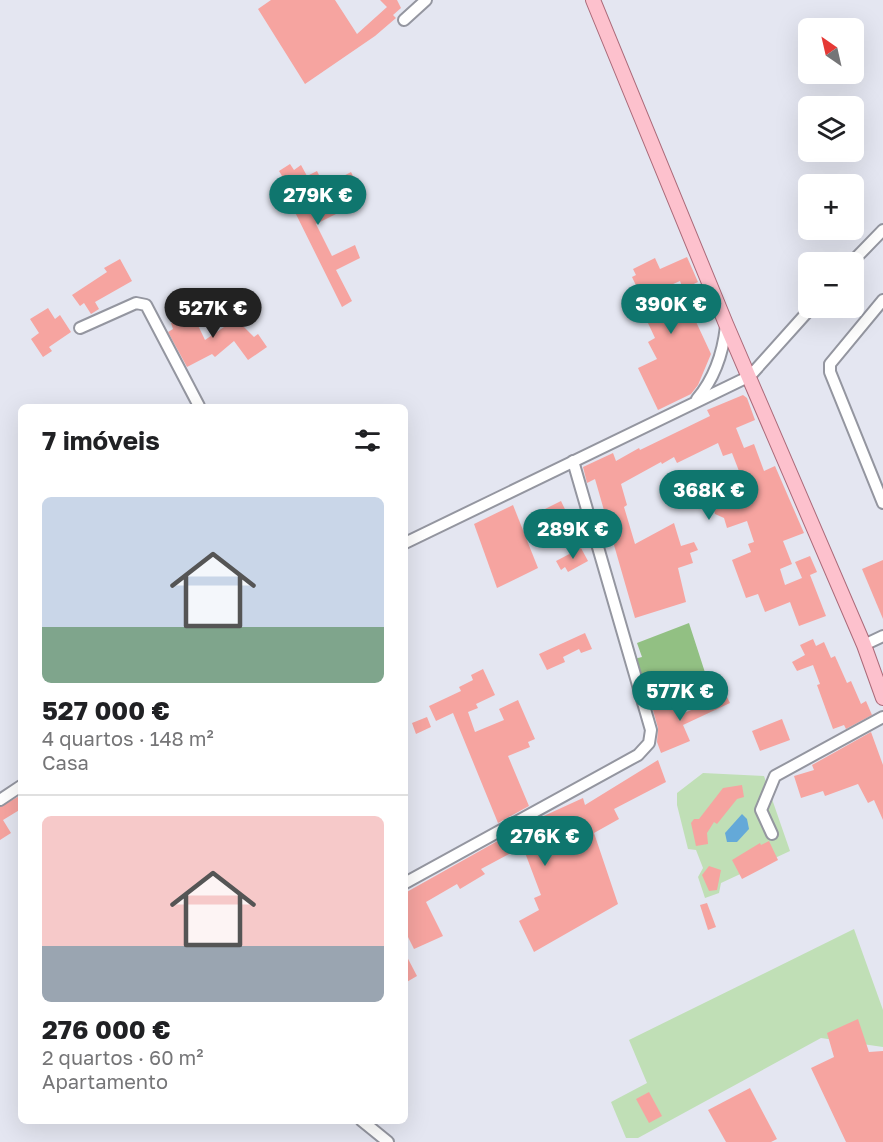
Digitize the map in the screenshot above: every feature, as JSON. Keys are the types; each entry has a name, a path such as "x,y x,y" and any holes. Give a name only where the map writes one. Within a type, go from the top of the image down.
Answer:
{"main road":[{"path":"593,0 726,324 864,645 883,698"}],"street":[{"path":"404,20 426,0"},
{"path":"862,252 883,230"},
{"path":"883,300 830,364 830,372 883,503"},
{"path":"81,328 136,303 146,305 198,404"},
{"path":"408,542 750,376 802,318"},
{"path":"694,402 706,389 714,372 723,347 726,324"},
{"path":"408,881 638,755 649,743 650,734 573,461"},
{"path":"864,645 883,636"},
{"path":"772,834 761,810 775,776 883,717"},
{"path":"0,800 18,788"},
{"path":"366,1124 388,1142"}],"green space":[{"path":"689,623 711,691 682,691 647,703 634,659 642,657 637,643"},
{"path":"703,773 764,776 790,851 721,883 719,893 705,898 698,877 703,868 696,850 688,849 677,805 677,793"},
{"path":"854,929 883,1010 883,1047 821,1038 638,1138 626,1138 611,1102 647,1083 629,1040"}],"water":[{"path":"742,814 747,819 749,829 737,842 727,842 725,833"}],"building":[{"path":"271,0 335,0 357,34 387,7 380,0 397,0 401,8 393,15 396,18 375,36 305,84 258,9"},
{"path":"290,164 294,170 301,165 307,176 317,171 324,185 308,193 315,208 330,200 336,214 316,224 332,256 355,245 360,258 336,270 352,301 342,307 285,192 290,189 279,171"},
{"path":"351,172 358,186 341,195 334,181"},
{"path":"687,257 698,282 683,289 680,281 664,288 678,317 691,311 711,354 698,385 691,394 658,410 638,368 657,359 648,342 655,338 647,321 652,319 632,277 636,275 633,269 655,258 660,269"},
{"path":"120,259 132,281 95,302 99,309 91,314 84,303 80,306 72,295 107,272 104,268"},
{"path":"48,308 55,319 60,315 71,332 49,347 52,351 43,357 31,339 39,333 30,319"},
{"path":"236,310 241,324 254,337 258,334 267,347 248,360 234,341 215,357 212,354 187,367 168,332 173,329 171,323 192,313 205,340 227,325 224,321"},
{"path":"743,395 747,398 755,420 736,428 744,448 754,444 764,471 775,466 804,533 783,541 792,564 780,569 785,585 802,578 795,562 810,556 817,572 810,575 826,616 799,626 790,602 765,612 758,594 746,598 732,560 751,552 748,544 754,542 747,521 727,528 724,518 715,514 713,507 710,508 707,496 744,484 732,453 723,456 718,443 677,463 674,457 662,464 661,462 621,484 627,505 624,507 635,544 674,523 681,546 694,542 698,550 690,553 693,563 678,568 686,602 635,618 595,479 587,483 583,467 613,453 616,461 710,416 707,410"},
{"path":"561,501 573,526 547,539 535,514"},
{"path":"513,505 538,568 497,588 474,524"},
{"path":"581,548 588,561 568,572 565,567 561,570 556,561"},
{"path":"883,560 883,619 862,569"},
{"path":"585,633 592,649 581,653 579,649 563,657 565,662 547,670 539,654"},
{"path":"813,639 816,646 824,642 831,658 835,656 847,683 851,681 861,704 866,701 872,715 846,729 844,725 833,729 817,685 820,684 813,665 797,671 792,662 805,655 800,645"},
{"path":"483,669 495,695 476,704 478,708 468,712 475,732 504,720 499,709 518,700 535,739 528,742 530,747 508,756 529,806 498,823 453,713 436,721 429,706 461,691 459,687 473,680 471,675"},
{"path":"726,695 730,703 683,725 690,741 661,753 657,742 658,728 653,710 675,699 682,714"},
{"path":"427,717 431,727 416,734 412,723"},
{"path":"782,719 790,740 760,751 752,731"},
{"path":"871,732 883,765 883,820 874,800 868,803 858,784 825,796 823,791 801,798 794,776 814,770 812,765"},
{"path":"658,760 666,782 614,809 619,819 594,833 618,904 534,952 519,921 539,910 534,898 541,895 524,850 514,854 513,852 481,869 485,874 460,889 457,884 426,902 443,936 414,949 408,937 408,891 535,820 583,798 585,805"},
{"path":"742,785 744,797 737,799 717,824 714,822 707,833 708,844 696,846 691,823 694,819 699,819 723,788"},
{"path":"18,797 18,811 3,820 11,833 0,840 0,807"},
{"path":"769,841 778,860 742,879 732,860 760,843 761,845"},
{"path":"709,866 721,870 717,890 709,891 702,875"},
{"path":"707,903 716,927 708,930 700,905"},
{"path":"408,959 417,976 408,981"},
{"path":"858,1019 869,1052 883,1051 883,1142 846,1142 811,1068 834,1057 827,1033"},
{"path":"750,1088 777,1139 771,1142 726,1142 708,1110"},
{"path":"649,1092 662,1116 649,1123 636,1099"}]}
